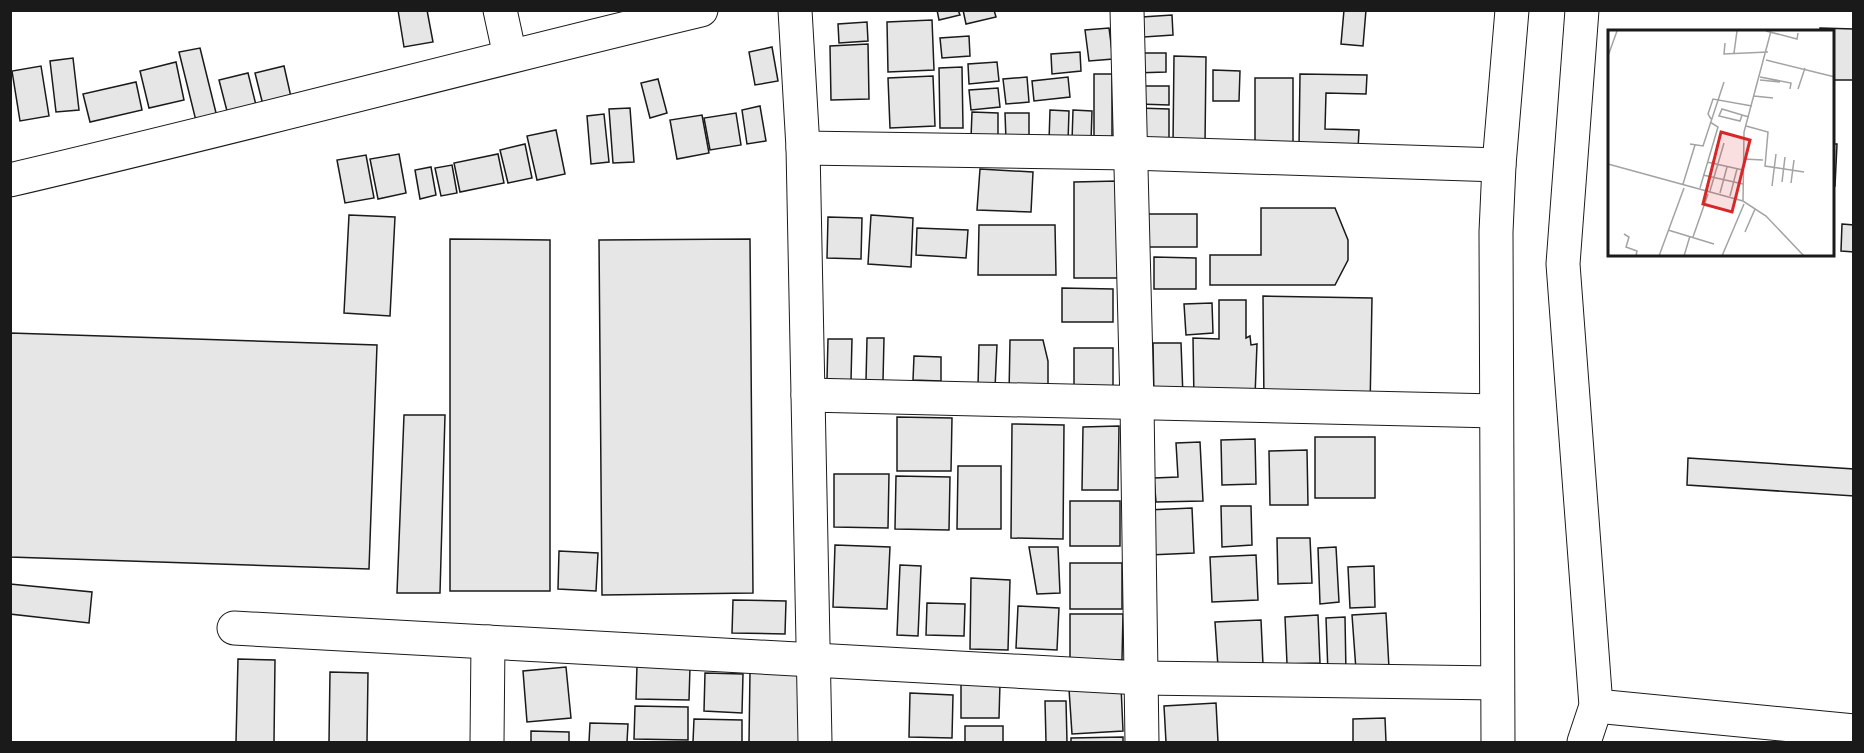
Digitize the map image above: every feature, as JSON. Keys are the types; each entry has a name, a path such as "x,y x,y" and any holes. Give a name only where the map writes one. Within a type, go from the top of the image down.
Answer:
{"main road":[{"path":"500,10 510,56"},
{"path":"10,180 701,10"},
{"path":"795,10 803,148 815,742"},
{"path":"1127,10 1137,404 1142,742"},
{"path":"1498,742 1496,232 1499,165 1512,10"},
{"path":"1582,10 1563,264 1596,706 1584,742"},
{"path":"803,148 1130,153 1499,165"},
{"path":"808,395 1496,411"},
{"path":"234,628 1141,678 1497,683"},
{"path":"487,742 488,642"},
{"path":"1596,706 1854,731"}],"building":[{"path":"398,10 427,10 433,42 404,47"},
{"path":"937,10 958,10 960,15 939,20"},
{"path":"963,10 994,10 996,17 966,24"},
{"path":"1344,10 1366,10 1363,46 1341,44"},
{"path":"1172,15 1173,35 1144,37 1142,17"},
{"path":"932,20 934,70 888,72 887,22"},
{"path":"867,22 868,41 839,43 838,24"},
{"path":"1109,28 1113,59 1089,61 1085,30"},
{"path":"1820,28 1854,29 1854,80 1834,80 1834,30 1820,30"},
{"path":"969,36 970,56 942,58 940,38"},
{"path":"868,44 869,99 831,100 830,46"},
{"path":"772,47 778,81 755,85 749,52"},
{"path":"200,48 218,121 197,125 179,52"},
{"path":"1080,52 1081,71 1052,74 1051,54"},
{"path":"1135,53 1166,53 1166,72 1134,73"},
{"path":"1174,56 1206,57 1205,145 1173,144"},
{"path":"73,58 79,110 56,112 50,61"},
{"path":"176,62 184,100 149,108 140,71"},
{"path":"997,62 999,81 969,84 968,64"},
{"path":"41,66 49,116 20,121 12,71"},
{"path":"284,66 291,97 263,105 255,73"},
{"path":"962,67 963,128 940,128 939,68"},
{"path":"1213,70 1240,71 1239,101 1213,101"},
{"path":"248,73 256,105 227,111 219,80"},
{"path":"1094,74 1112,74 1112,145 1094,144"},
{"path":"1300,74 1367,75 1366,94 1326,93 1325,129 1359,130 1358,149 1299,147"},
{"path":"933,76 935,126 890,128 888,78"},
{"path":"1027,77 1029,102 1006,104 1003,79"},
{"path":"1068,77 1070,97 1034,101 1032,81"},
{"path":"1255,78 1293,78 1293,144 1255,144"},
{"path":"658,79 667,113 650,118 641,83"},
{"path":"136,82 142,110 90,122 83,94"},
{"path":"1137,86 1169,86 1169,105 1138,104"},
{"path":"998,88 1000,107 971,110 969,90"},
{"path":"760,106 766,141 747,144 742,110"},
{"path":"630,108 634,162 613,163 609,109"},
{"path":"1138,108 1169,109 1169,144 1137,143"},
{"path":"1050,110 1069,111 1068,142 1049,141"},
{"path":"1073,110 1092,111 1091,142 1072,141"},
{"path":"972,112 998,113 998,138 971,138"},
{"path":"736,113 741,145 710,150 704,118"},
{"path":"1005,113 1029,113 1029,140 1006,140"},
{"path":"604,114 609,162 591,164 587,116"},
{"path":"702,115 709,153 677,159 670,120"},
{"path":"556,130 565,174 537,180 527,136"},
{"path":"525,144 532,178 508,183 500,150"},
{"path":"1834,144 1837,144 1835,186"},
{"path":"399,154 406,193 378,199 370,159"},
{"path":"498,154 504,183 460,192 454,163"},
{"path":"366,155 374,198 345,203 337,160"},
{"path":"452,165 457,193 441,196 435,168"},
{"path":"431,167 436,195 420,199 415,170"},
{"path":"980,169 1033,172 1031,212 977,210"},
{"path":"1118,181 1118,278 1074,278 1074,182"},
{"path":"1261,208 1335,208 1348,240 1348,260 1335,285 1210,285 1210,255 1261,255"},
{"path":"1146,214 1197,214 1197,247 1146,247"},
{"path":"349,215 395,217 390,316 344,313"},
{"path":"871,215 913,218 911,267 868,264"},
{"path":"828,217 862,218 861,259 827,258"},
{"path":"1842,224 1854,225 1854,252 1841,251"},
{"path":"979,225 1055,225 1056,275 978,275"},
{"path":"917,228 968,230 966,258 916,255"},
{"path":"450,239 550,240 550,591 450,591"},
{"path":"750,239 753,593 602,595 599,240"},
{"path":"1154,257 1196,258 1196,289 1154,289"},
{"path":"1062,288 1113,289 1113,322 1062,322"},
{"path":"1263,296 1372,298 1370,409 1264,406"},
{"path":"1219,300 1246,300 1246,338 1250,336 1251,345 1257,344 1255,396 1194,400 1193,338 1219,339"},
{"path":"1212,303 1213,333 1186,335 1184,304"},
{"path":"10,333 377,345 369,569 10,557"},
{"path":"867,338 884,338 883,381 866,381"},
{"path":"828,339 852,339 851,381 827,380"},
{"path":"1010,340 1043,340 1048,361 1048,397 1009,395"},
{"path":"1153,343 1181,343 1183,397 1154,398"},
{"path":"979,345 997,345 995,388 978,387"},
{"path":"1074,348 1113,348 1113,389 1074,389"},
{"path":"914,356 941,357 941,381 913,380"},
{"path":"404,415 445,415 440,593 397,593"},
{"path":"897,417 952,418 951,471 897,471"},
{"path":"1012,424 1064,425 1063,539 1011,538"},
{"path":"1119,426 1118,490 1082,490 1083,427"},
{"path":"1315,437 1375,437 1375,498 1315,498"},
{"path":"1255,439 1256,484 1222,485 1221,440"},
{"path":"1200,442 1203,501 1156,502 1154,478 1178,477 1176,443"},
{"path":"1307,450 1308,505 1270,505 1269,451"},
{"path":"1688,458 1854,469 1854,496 1687,485"},
{"path":"958,466 1001,466 1001,529 957,529"},
{"path":"834,474 889,474 888,528 834,527"},
{"path":"896,476 950,477 949,530 895,529"},
{"path":"1070,501 1120,501 1120,546 1070,546"},
{"path":"1221,506 1251,506 1252,545 1222,547"},
{"path":"1192,508 1194,553 1149,555 1147,510"},
{"path":"1277,538 1310,538 1312,583 1278,584"},
{"path":"835,545 890,547 887,609 833,607"},
{"path":"1029,547 1058,547 1060,593 1037,594"},
{"path":"1336,547 1339,602 1320,604 1318,548"},
{"path":"559,551 598,553 596,591 558,589"},
{"path":"1256,555 1258,600 1212,602 1210,557"},
{"path":"1070,563 1122,563 1122,609 1070,609"},
{"path":"900,565 921,566 918,636 897,635"},
{"path":"1374,566 1375,607 1350,608 1348,567"},
{"path":"971,578 1010,580 1008,650 970,649"},
{"path":"10,584 92,592 89,623 10,614"},
{"path":"733,600 786,601 785,634 732,633"},
{"path":"927,603 965,604 964,636 926,635"},
{"path":"1018,606 1059,608 1057,650 1016,648"},
{"path":"1386,613 1389,668 1356,670 1352,615"},
{"path":"1070,614 1123,614 1122,660 1070,659"},
{"path":"1318,615 1320,663 1287,664 1285,617"},
{"path":"1345,617 1346,674 1328,674 1326,618"},
{"path":"1261,620 1263,665 1218,667 1215,622"},
{"path":"238,659 275,660 274,742 236,742"},
{"path":"637,665 690,667 689,700 636,699"},
{"path":"566,667 571,718 527,722 523,671"},
{"path":"330,672 368,673 367,742 329,742"},
{"path":"750,672 800,674 799,742 749,742"},
{"path":"705,673 743,674 742,713 704,711"},
{"path":"961,683 1000,683 999,718 961,718"},
{"path":"1121,686 1123,731 1072,734 1069,689"},
{"path":"910,693 953,695 952,738 909,737"},
{"path":"1045,701 1066,701 1067,742 1046,742"},
{"path":"1216,703 1218,742 1166,742 1164,706"},
{"path":"635,706 688,707 688,740 634,739"},
{"path":"1385,718 1386,742 1353,742 1353,719"},
{"path":"694,719 742,720 742,742 693,742"},
{"path":"590,723 628,724 627,742 589,742"},
{"path":"965,726 1003,726 1003,742 965,742"},
{"path":"531,731 569,732 569,742 531,742"},
{"path":"1123,737 1123,742 1071,742 1071,738"}]}
